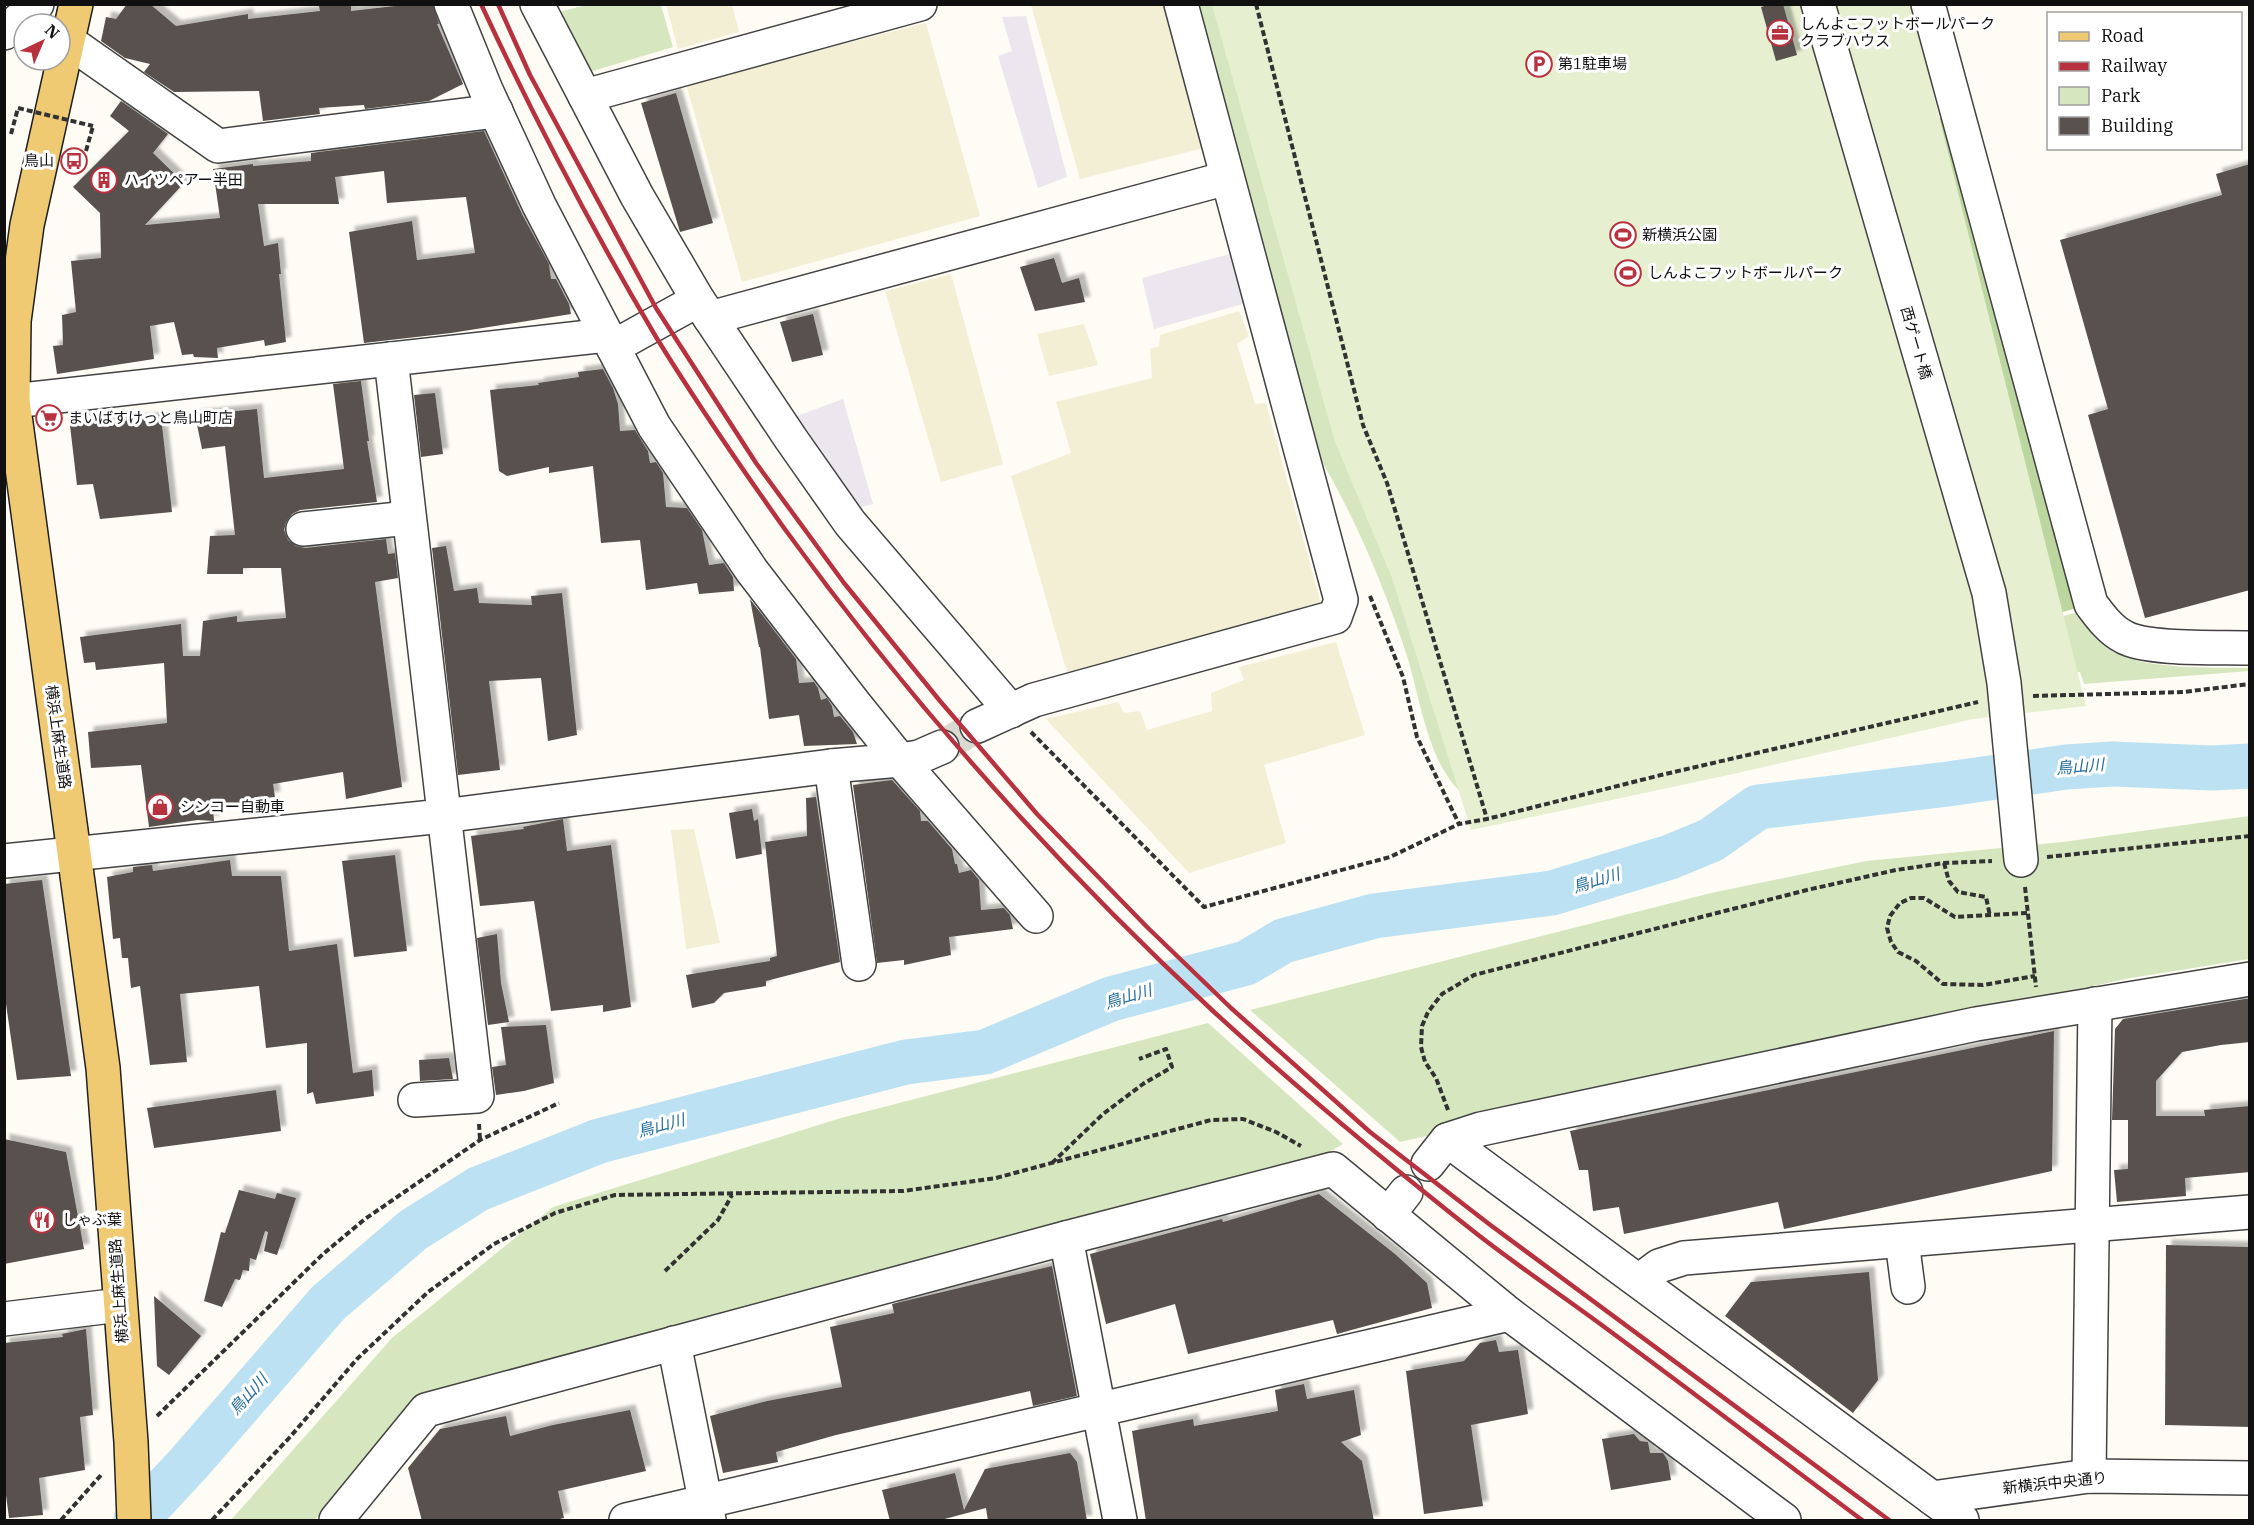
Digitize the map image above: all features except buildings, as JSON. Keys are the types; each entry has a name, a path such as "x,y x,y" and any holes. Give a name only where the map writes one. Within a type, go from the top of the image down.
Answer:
{"main road":[{"name":"横浜上麻生道路","path":"72,22 76,4"},
{"name":"横浜上麻生道路","path":"61,72 27,225 10,317 9,401 103,1068 134,1521"}],"street":[{"path":"4,33 37,4"},
{"path":"451,4 539,205 654,426 752,571 900,760 1036,916"},
{"path":"537,4 637,196 704,309 791,439 850,523 1011,711"},
{"path":"585,96 920,4"},
{"path":"976,726 1034,700 1335,617 1341,600 1181,4"},
{"name":"西ゲート橋","path":"1818,4 1989,593 2006,696 2020,849"},
{"path":"1928,4 2091,604 2103,621 2122,637 2140,644 2250,648"},
{"path":"72,44 218,146 496,111"},
{"path":"9,401 391,359 610,341 704,309 1227,178"},
{"path":"391,359 477,1096 415,1100"},
{"path":"303,529 408,518"},
{"path":"4,861 443,816 831,766 900,760 919,757 942,747"},
{"path":"831,766 859,964"},
{"path":"1438,1152 1493,1126 1965,1026 2250,979"},
{"path":"2089,1476 2094,1225 2095,1004"},
{"path":"1438,1152 1639,1281 1962,1521"},
{"path":"336,1521 426,1410 1066,1238 1333,1169 1397,1204 1509,1314 1773,1520"},
{"path":"1639,1281 1659,1266 1684,1258 2250,1212"},
{"path":"1066,1238 1120,1521"},
{"path":"1902,1241 1908,1287"},
{"path":"4,1319 120,1305"},
{"path":"626,1521 707,1511 1099,1410 1509,1314"},
{"path":"674,1343 707,1511"},
{"name":"新横浜中央通り","path":"1932,1498 2089,1476 2250,1478"}],"path":[{"path":"1256,4 1363,425 1387,483 1487,819"},
{"path":"11,134 18,108 93,126 86,151"},
{"path":"1369,592 1403,677 1417,737 1459,824"},
{"path":"1011,711 1204,907 1390,857 1459,824 1938,710 2006,696 2183,692 2250,684"},
{"path":"1438,1152 1454,1125 1436,1078 1425,1062 1420,1047 1422,1026 1428,1012 1442,994 1474,975 1808,890 1896,870 2020,849 2250,836"},
{"path":"2020,849 2035,976 1983,985 1943,984 1916,961 1898,952 1891,942 1887,928 1890,916 1900,903 1911,898 1923,898 1955,917 2027,913"},
{"path":"1944,863 1949,881 1958,892 1986,897 1990,916"},
{"path":"1051,1164 1103,1114 1143,1084 1172,1067 1166,1049 1139,1059"},
{"path":"61,1521 131,1458 323,1254 365,1219 480,1140 559,1103"},
{"path":"213,1521 357,1359 428,1292 494,1244 555,1213 615,1195 903,1191 996,1178 1211,1120 1243,1119 1276,1132 1333,1169"},
{"path":"664,1271 718,1220 732,1195"}],"shaded area":[{"path":"666,5 732,5 739,32 678,49"},
{"path":"1031,5 1165,5 1204,148 1080,179"},
{"path":"1026,16 1067,177 1038,188 998,56 1012,51 1002,17"},
{"path":"926,23 980,216 742,282 686,84"},
{"path":"1233,253 1246,303 1154,329 1142,278"},
{"path":"951,274 1003,464 941,482 885,291"},
{"path":"1239,311 1249,336 1237,344 1255,404 1266,403 1321,604 1068,676 1011,476 1071,453 1056,402 1152,378 1150,349 1159,346 1160,335"},
{"path":"1084,324 1098,365 1049,376 1037,334"},
{"path":"843,399 873,504 857,508 794,417"},
{"path":"1336,642 1365,735 1264,765 1286,843 1189,873 1046,719 1118,702 1124,713 1140,711 1147,730 1212,711 1211,693 1244,680 1239,667"},
{"path":"694,829 720,943 686,949 671,830"}],"green space":[{"path":"587,5 661,5 673,47 590,72 558,12"},
{"path":"1193,5 1245,5 1462,793 1450,780 1433,748 1407,656 1378,576 1341,495 1313,447"},
{"name":"新横浜公園","path":"1212,5 1914,5 1917,28 2086,706 1973,719 1733,774 1471,830 1392,578 1335,442"},
{"path":"1948,116 2077,608 2037,619 1904,127"},
{"path":"2078,612 2095,636 2107,648 2137,661 2176,666 2249,668 2249,671 2084,684 2080,672 2047,673 2037,623"},
{"path":"2249,816 2249,959 2125,979 1400,1142 1250,1010 1711,893 1866,861 2063,842"},
{"path":"1208,1023 1343,1144 1313,1162 414,1401 315,1520 231,1520 392,1338 553,1207 841,1118"}],"waterway":[{"name":"鳥山川","path":"136,1520 190,1462 328,1303 413,1230 478,1189 599,1141 906,1062 985,1052 1111,999 1246,963 1283,941 1374,916 1552,893 1670,857 1711,840 1758,807 2066,767 2112,764 2212,768 2250,766"}],"tunnel":[{"path":"942,747 977,726"}],"railway":[{"path":"481,4 586,214 656,337 718,434 784,528 882,657 1041,840 1154,955 1213,1011 1343,1125 1492,1246 1636,1350 1862,1520"},
{"path":"498,4 530,75 656,308 756,463 844,583 940,701 1037,814 1147,927 1231,1008 1370,1132 1489,1224 1889,1520"}],"place":[{"name":"しんよこフットボールパーク クラブハウス","path":"1780,33"},
{"name":"第1駐車場","path":"1539,64"},
{"name":"鳥山","path":"74,161"},
{"name":"ハイツペアー半田","path":"104,180"},
{"name":"新横浜公園","path":"1623,235"},
{"name":"しんよこフットボールパーク","path":"1628,273"},
{"name":"まいばすけっと鳥山町店","path":"49,418"},
{"name":"シンコー自動車","path":"160,807"},
{"name":"しゃぶ葉","path":"42,1220"}]}
